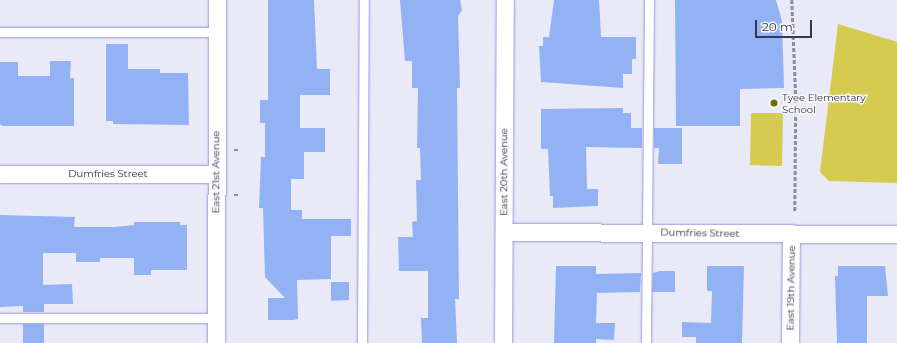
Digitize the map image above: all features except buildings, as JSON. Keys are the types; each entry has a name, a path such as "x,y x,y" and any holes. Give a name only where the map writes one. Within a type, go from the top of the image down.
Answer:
{"street":[{"name":"East 21st Avenue","path":"216,343 217,0"},
{"name":"East 20th Avenue","path":"503,343 505,0"},
{"name":"Dumfries Street","path":"0,174 216,174"},
{"name":"Dumfries Street","path":"504,232 897,234"},
{"name":"East 19th Avenue","path":"790,343 791,233"}],"lane":[{"path":"362,343 364,0"},
{"path":"646,343 649,232 649,0"},
{"path":"0,32 217,32"},
{"path":"0,318 216,318"}],"path":[{"path":"792,0 796,98 795,211"}],"shaded area":[{"path":"838,24 897,42 897,183 829,181 820,172"},
{"path":"751,113 783,113 782,166 750,165"}],"place":[{"name":"Tyee Elementary School","path":"774,103"}]}
